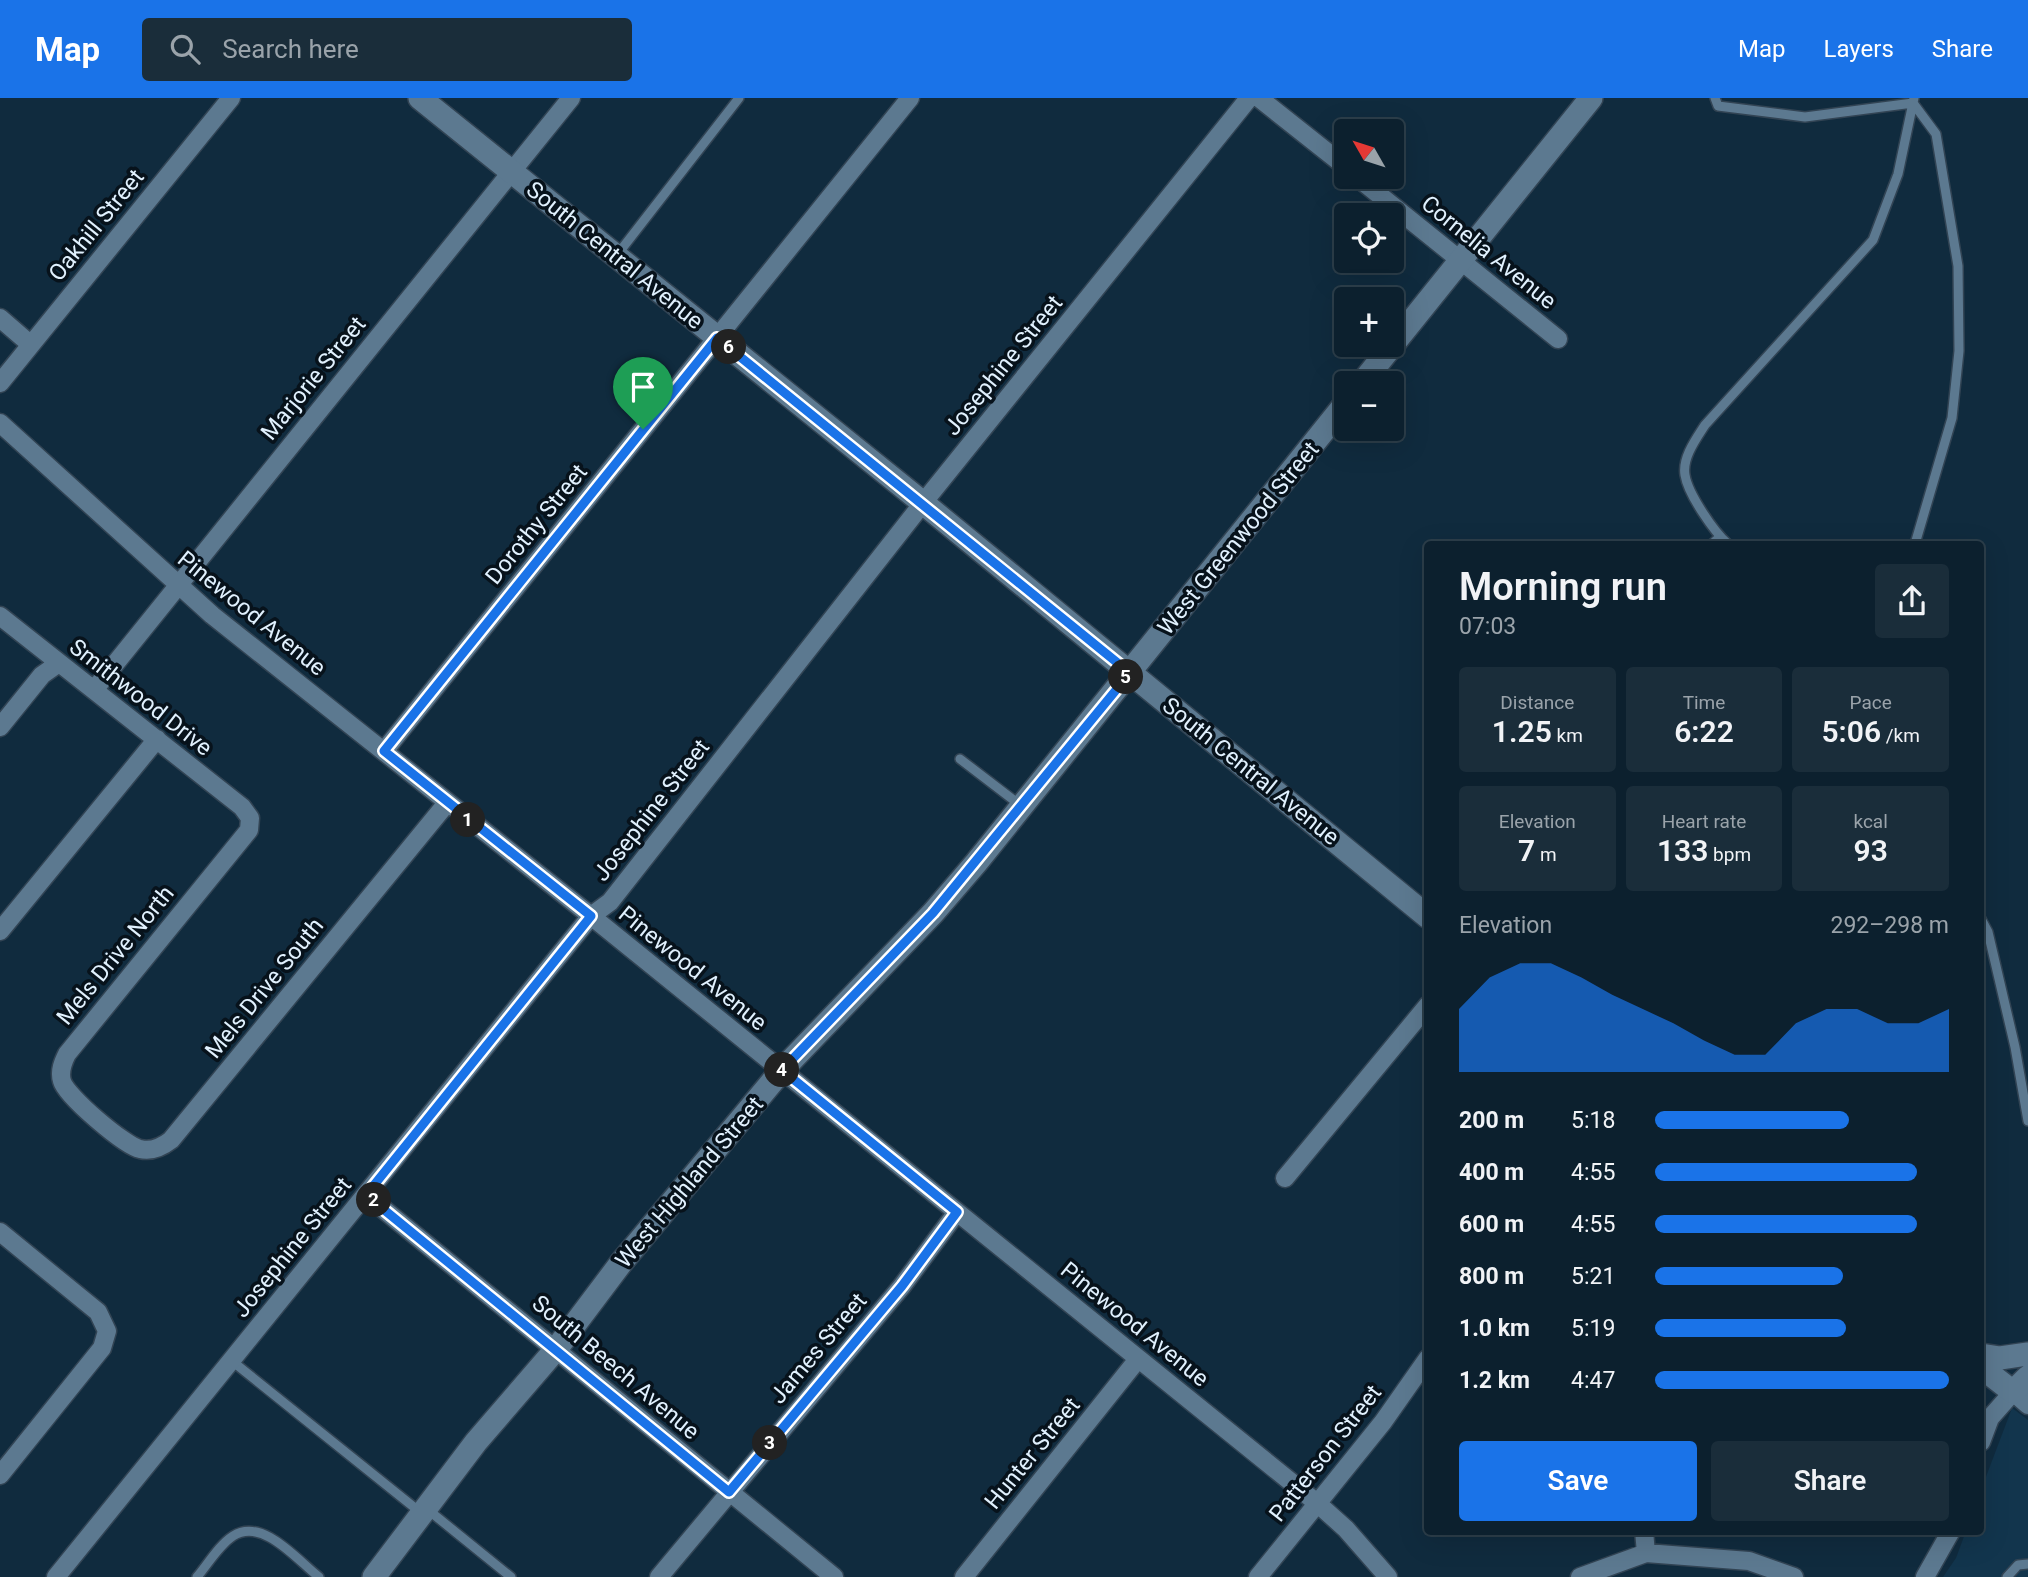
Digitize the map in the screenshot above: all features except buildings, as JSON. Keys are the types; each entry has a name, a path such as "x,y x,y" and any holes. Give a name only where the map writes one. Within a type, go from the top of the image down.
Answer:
{"street":[{"name":"Oakhill Street","path":"0,383 231,98"},
{"name":"South Central Avenue","path":"420,98 923,503 1424,914"},
{"name":"Marjorie Street","path":"94,690 571,98"},
{"name":"Dorothy Street","path":"384,751 910,98"},
{"name":"Josephine Street","path":"56,1577 591,916 610,902 923,503 1249,98"},
{"path":"1259,98 1334,157"},
{"path":"1372,371 1591,98"},
{"name":"Cornelia Avenue","path":"1372,189 1558,339"},
{"path":"0,318 30,344"},
{"name":"West Greenwood Street","path":"1130,673 1334,418"},
{"name":"Pinewood Avenue","path":"0,423 178,586 1317,1503 1346,1529 1388,1577"},
{"name":"Smithwood Drive","path":"0,616 242,807 250,818"},
{"path":"0,727 42,675 59,663"},
{"name":"West Highland Street","path":"374,1577 476,1442 557,1348 621,1262 782,1070 933,913 1130,673"},
{"path":"0,931 157,739"},
{"name":"Mels Drive South","path":"101,1121 131,1145 141,1149 162,1147 171,1140 447,803"},
{"name":"Mels Drive North","path":"101,1121 69,1094 61,1080 61,1068 67,1054 248,830 250,818"},
{"path":"1285,1178 1424,1010"},
{"name":"South Beech Avenue","path":"366,1195 557,1348 834,1577"},
{"name":"James Street","path":"659,1577 902,1286 957,1212"},
{"path":"0,1231 98,1311 106,1326 106,1340 102,1348 0,1475"},
{"path":"1984,1355 2000,1358 2028,1354"},
{"name":"Hunter Street","path":"964,1577 1138,1359"},
{"name":"Patterson Street","path":"1258,1577 1382,1422 1424,1364"},
{"path":"1984,1369 2023,1392 1990,1418 1984,1434"},
{"path":"1644,1535 1646,1553"},
{"path":"1926,1577 1949,1535"},
{"path":"1580,1577 1646,1553 1749,1561 1794,1577"}],"lane":[{"path":"616,256 739,98"},
{"path":"1715,98 1718,106 1805,117 1913,100"},
{"path":"1725,541 1712,529 1685,475 1689,451 1705,425 1873,240 1898,174 1913,100"},
{"path":"1913,100 1936,134 1958,266 1959,351 1952,418 1916,541"},
{"path":"1715,541 1720,537"},
{"path":"960,759 1022,806"},
{"path":"1984,925 2015,1047 2028,1121"},
{"path":"232,1361 511,1577"},
{"path":"197,1577 231,1537 253,1530 264,1533 319,1577"},
{"path":"2007,1577 2018,1565 2028,1564"}],"shaded area":[{"path":"2012,1408 2028,1420 2028,1577 1943,1577 1956,1558 1965,1535 1984,1535 1984,1482"}],"route":[{"path":"717,338 1130,673 933,913 782,1070 957,1212 902,1286 729,1492 557,1348 366,1195 591,916 384,751 643,429 717,338"}]}
